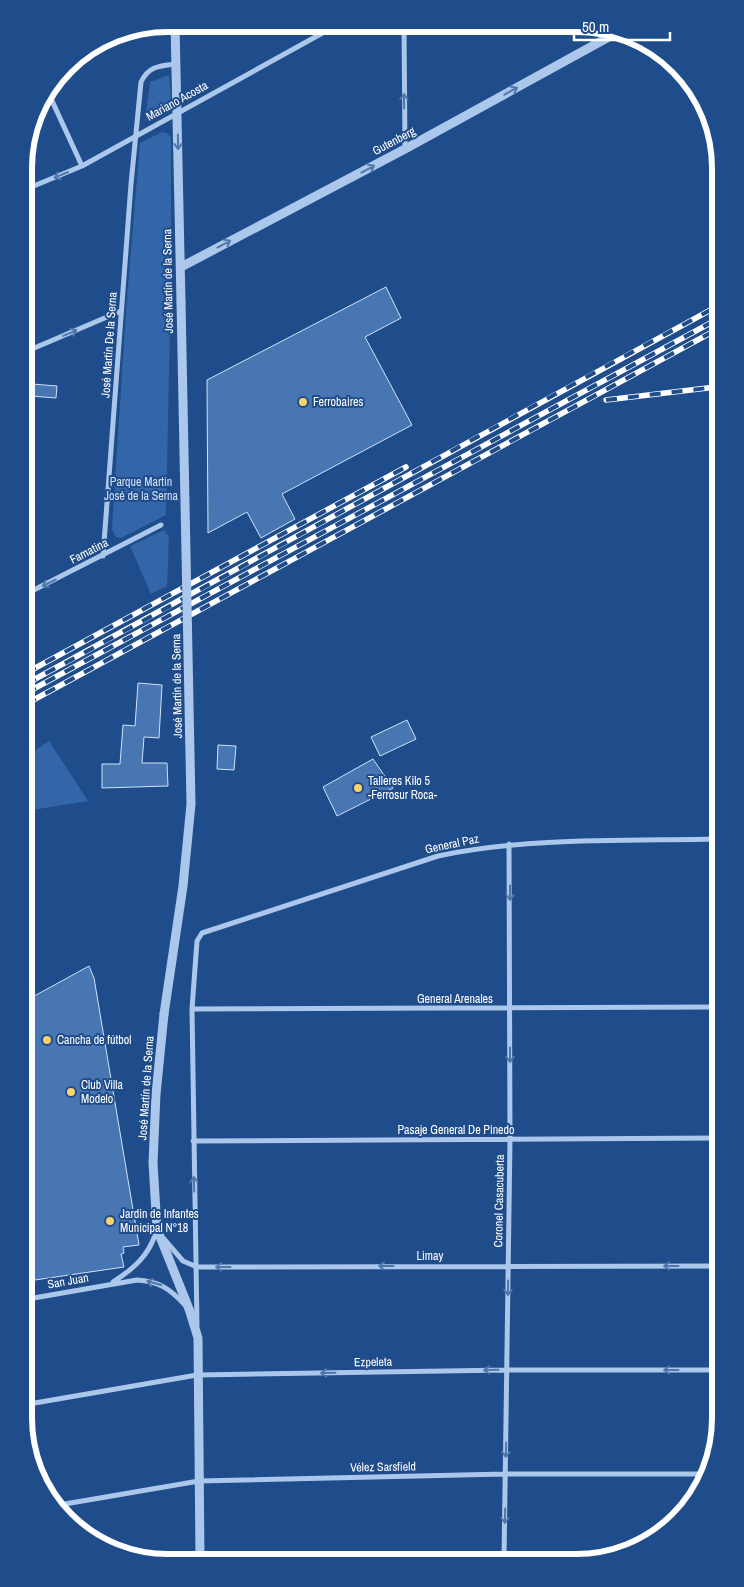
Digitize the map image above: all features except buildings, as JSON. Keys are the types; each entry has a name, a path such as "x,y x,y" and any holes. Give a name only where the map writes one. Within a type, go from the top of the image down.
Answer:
{"street":[{"name":"José Martín de la Serna","path":"174,32 178,113 191,804 183,886 164,1014 156,1094 153,1163 157,1229 189,1309 198,1338"},
{"name":"Mariano Acosta","path":"33,186 82,166 324,32"},
{"path":"404,32 405,150"},
{"name":"Gutenberg","path":"181,267 405,150 609,37"},
{"name":"José Martín De la Serna","path":"103,556 135,135 141,82 145,74 157,66 176,64"},
{"path":"51,100 82,166"},
{"path":"33,348 121,311"},
{"name":"Famatina","path":"33,591 161,525"},
{"name":"General Paz","path":"202,933 438,856 510,844 711,839"},
{"name":"Coronel Casacuberta","path":"504,1554 510,1140 510,844"},
{"name":"José Martín de la Serna","path":"200,1554 192,1009 197,941 202,933"},
{"name":"General Arenales","path":"192,1009 711,1007"},
{"name":"Pasaje General De Pinedo","path":"193,1141 711,1138"},
{"path":"157,1229 184,1261 197,1267"},
{"name":"San Juan","path":"110,1284 138,1263 153,1243 157,1229"},
{"name":"Limay","path":"197,1267 711,1266"},
{"name":"San Juan","path":"32,1298 137,1280 152,1281 165,1286 189,1309"},
{"name":"Ezpeleta","path":"32,1403 197,1375 506,1370 711,1370"},
{"name":"Vélez Sarsfield","path":"64,1504 199,1481 505,1474 700,1474"}],"green space":[{"path":"169,75 171,98 169,107 145,121 150,82"},
{"name":"Parque Martín José de la Serna","path":"162,132 167,133 171,137 171,279 166,515 121,538 116,537 112,529 126,311 140,143"},
{"path":"164,530 169,537 167,586 151,594 130,546"},
{"path":"49,741 88,801 32,810 33,752"}],"railway":[{"path":"33,680 712,309"},
{"path":"33,689 712,322"},
{"path":"33,700 712,332"},
{"path":"606,400 712,387"},
{"path":"33,669 406,467"}],"place":[{"name":"Ferrobaires","path":"303,402"},
{"name":"Talleres Kilo 5 -Ferrosur Roca-","path":"358,788"},
{"name":"Cancha de fútbol","path":"47,1040"},
{"name":"Club Villa Modelo","path":"71,1092"},
{"name":"Jardin de Infantes Municipal N°18","path":"110,1221"}]}
